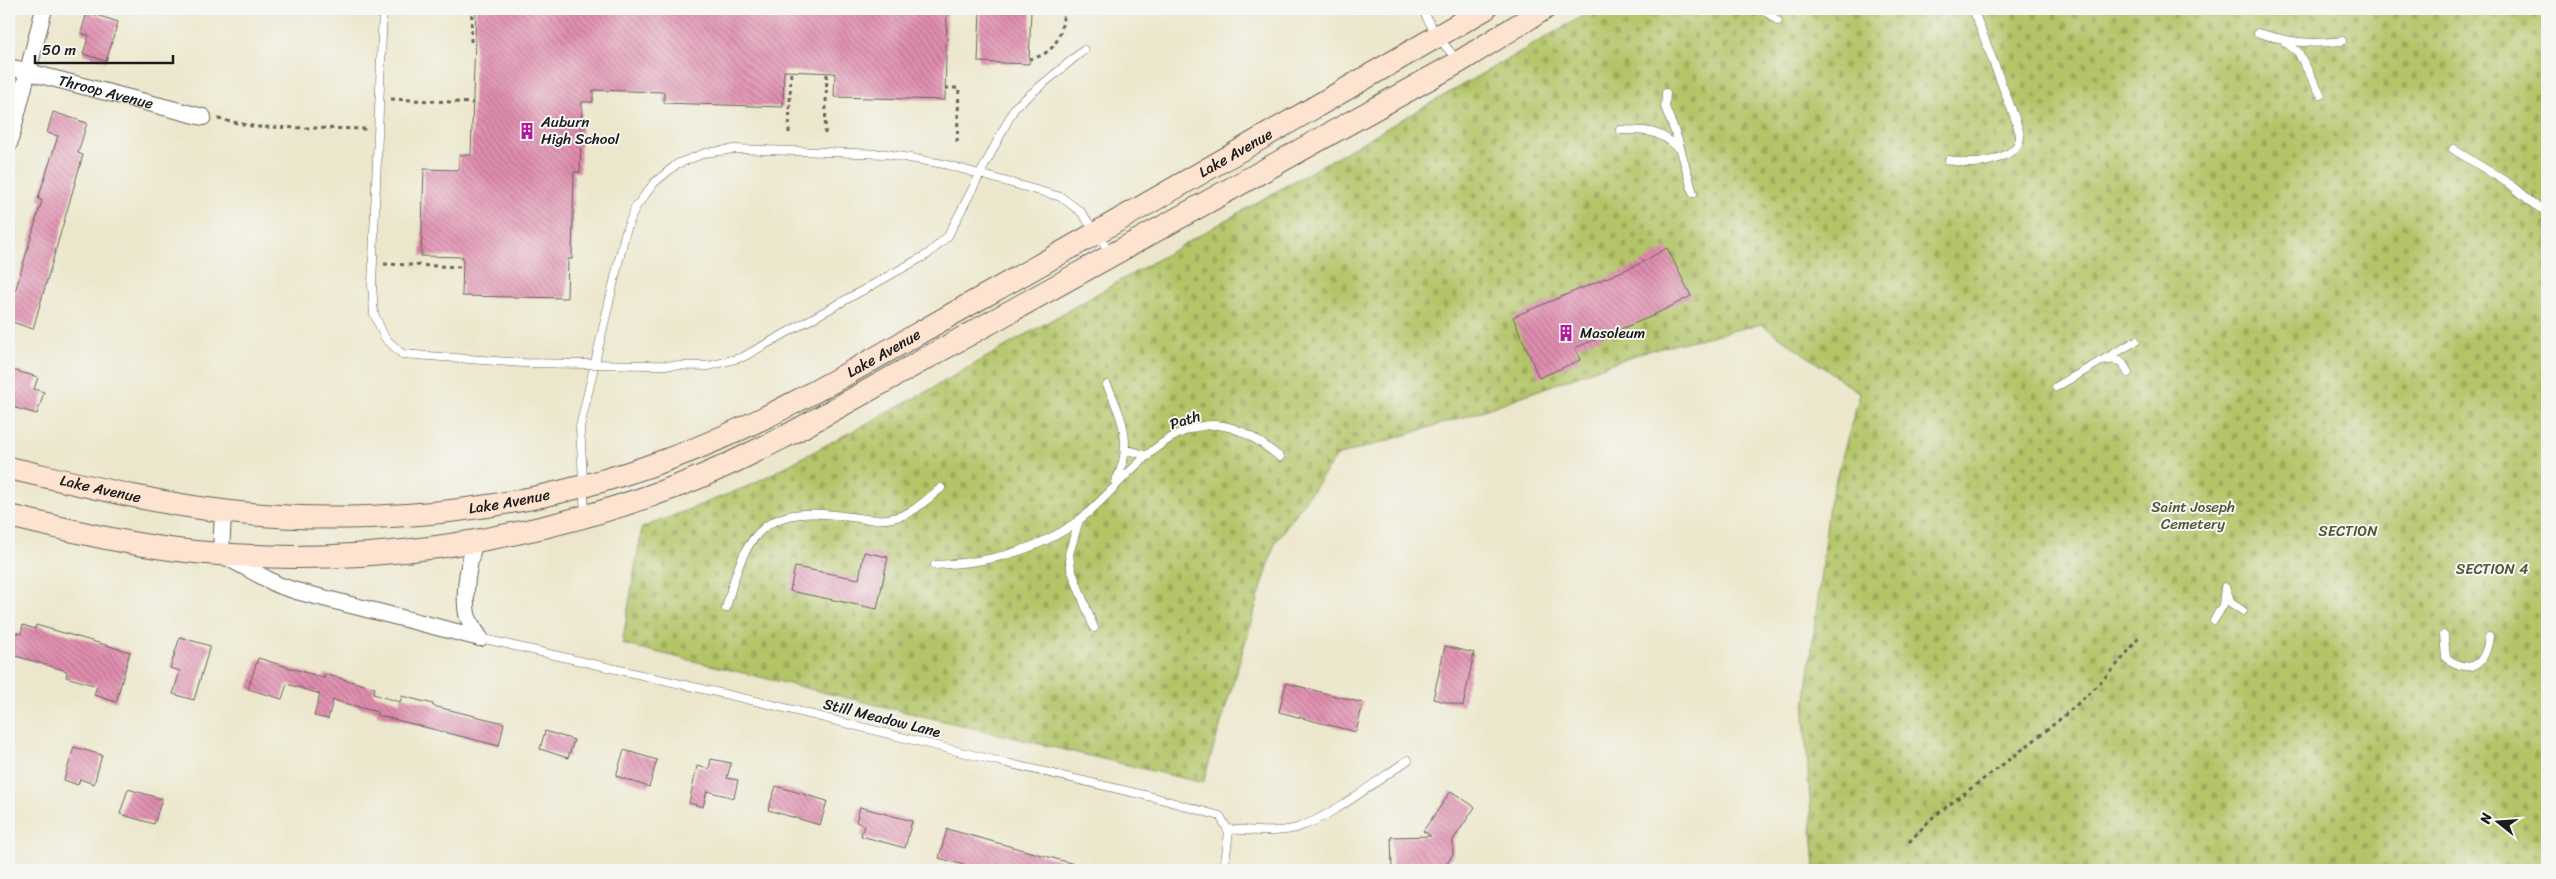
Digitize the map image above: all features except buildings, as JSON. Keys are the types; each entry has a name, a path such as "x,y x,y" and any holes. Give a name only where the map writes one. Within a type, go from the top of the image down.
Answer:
{"main road":[{"name":"Lake Avenue","path":"9,468 168,503 223,512 328,518 408,515 530,498 584,485 668,460 733,432 801,397 1096,233 1484,9"},
{"name":"Lake Avenue","path":"9,516 127,542 221,554 332,556 418,549 474,540 586,515 672,488 730,464 790,434 1459,62 1544,9"}],"street":[{"path":"9,144 44,9"},
{"name":"Throop Avenue","path":"9,68 203,117"},
{"path":"221,554 223,512"},
{"path":"474,540 469,561 467,606 470,623 480,638"},
{"name":"Lake Avenue","path":"221,554 278,585 296,591 480,638"}],"lane":[{"path":"384,9 373,264 374,314 385,338 402,354 524,363 709,366 743,357 928,254 948,236 1015,108 1084,50"},
{"path":"1422,9 1437,36 1459,62"},
{"path":"1763,9 1778,21"},
{"path":"1949,160 1968,164 1988,161 2010,152 2017,145 2020,136 1972,9"},
{"path":"2258,33 2281,39 2316,44 2342,41"},
{"path":"2281,39 2298,52 2321,95"},
{"path":"1666,93 1665,107 1681,150 1693,193"},
{"path":"1620,130 1649,130 1667,137 1681,150"},
{"path":"586,515 580,427 625,234 635,208 654,183 677,164 704,153 744,149 886,154 944,164 1061,197 1081,212 1112,256"},
{"path":"2453,149 2511,185 2536,206 2547,211"},
{"path":"2056,387 2106,360 2136,341"},
{"path":"2106,360 2123,362 2128,373"},
{"name":"Path","path":"1107,385 1119,410 1124,426 1125,449 1122,467 1110,491"},
{"name":"Path","path":"935,565 970,564 1009,555 1052,538 1079,520 1148,456 1180,433 1198,427 1216,425 1249,436 1280,457"},
{"path":"1125,449 1148,456"},
{"path":"726,608 743,552 765,526 792,514 830,514 871,519 896,518 916,509 941,488"},
{"path":"1079,520 1069,554 1071,569 1094,628"},
{"path":"2214,620 2223,606 2224,587 2231,603 2243,611"},
{"path":"2444,635 2446,658 2455,664 2467,667 2478,664 2487,654 2489,637"},
{"name":"Still Meadow Lane","path":"480,638 777,706 981,757 1157,798 1220,816 1227,829"},
{"path":"1224,870 1228,839 1227,829 1268,832 1296,828 1316,820 1408,760"}],"path":[{"path":"471,42 472,9"},
{"path":"1029,59 1046,53 1059,39 1064,9"},
{"path":"789,133 791,71"},
{"path":"825,134 827,72"},
{"path":"945,88 959,88 957,144"},
{"path":"380,99 473,103"},
{"path":"203,117 258,127 379,129"},
{"path":"373,264 463,267"},
{"path":"1909,842 1932,818 2091,692 2119,665 2140,636"}],"green space":[{"name":"Saint Joseph Cemetery","path":"1595,9 2547,9 2547,870 1815,870 1804,716 1829,504 1860,393 1761,324 1643,352 1473,414 1337,456 1275,543 1203,783 622,644 642,528 751,485 924,393"}],"place":[{"name":"Auburn High School","path":"527,131"},
{"name":"Masoleum","path":"1566,333"}],"park label":[{"name":"SECTION","path":"2348,531"},
{"name":"SECTION 4","path":"2492,569"}]}
